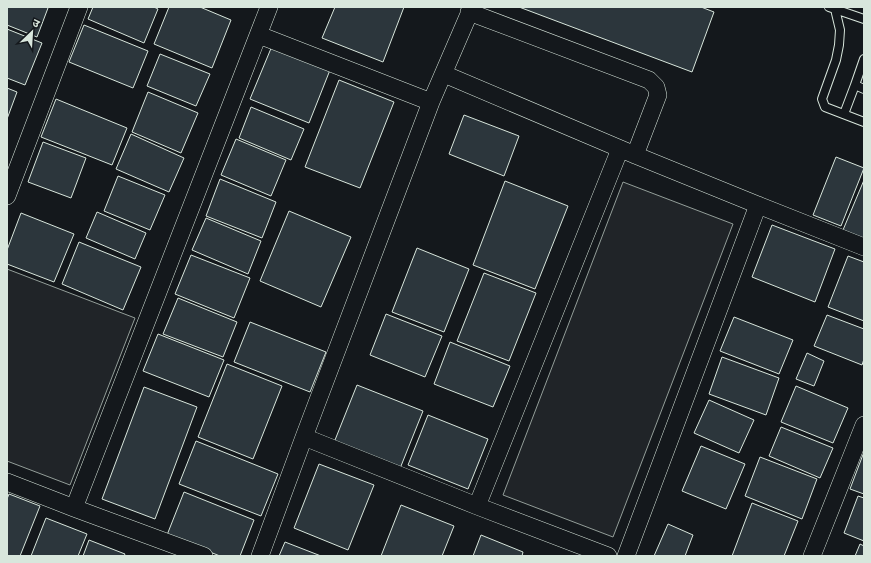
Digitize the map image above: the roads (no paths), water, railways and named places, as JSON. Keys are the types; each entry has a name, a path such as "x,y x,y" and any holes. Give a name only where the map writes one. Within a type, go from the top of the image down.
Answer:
{"street":[{"path":"7,196 79,7"},
{"path":"74,508 269,7"},
{"path":"260,556 431,102 470,9 648,80 656,87 658,95 628,152 477,506"},
{"path":"259,35 431,102"},
{"path":"444,74 628,152 864,247"},
{"path":"626,556 758,205"},
{"path":"812,556 864,426"},
{"path":"304,437 608,556"},
{"path":"7,482 204,556"}],"lane":[{"path":"832,8 864,19"},
{"path":"832,8 840,30 839,44 836,60 822,98 825,107 864,122"},
{"path":"844,114 864,59"},
{"path":"855,85 864,89"}]}
